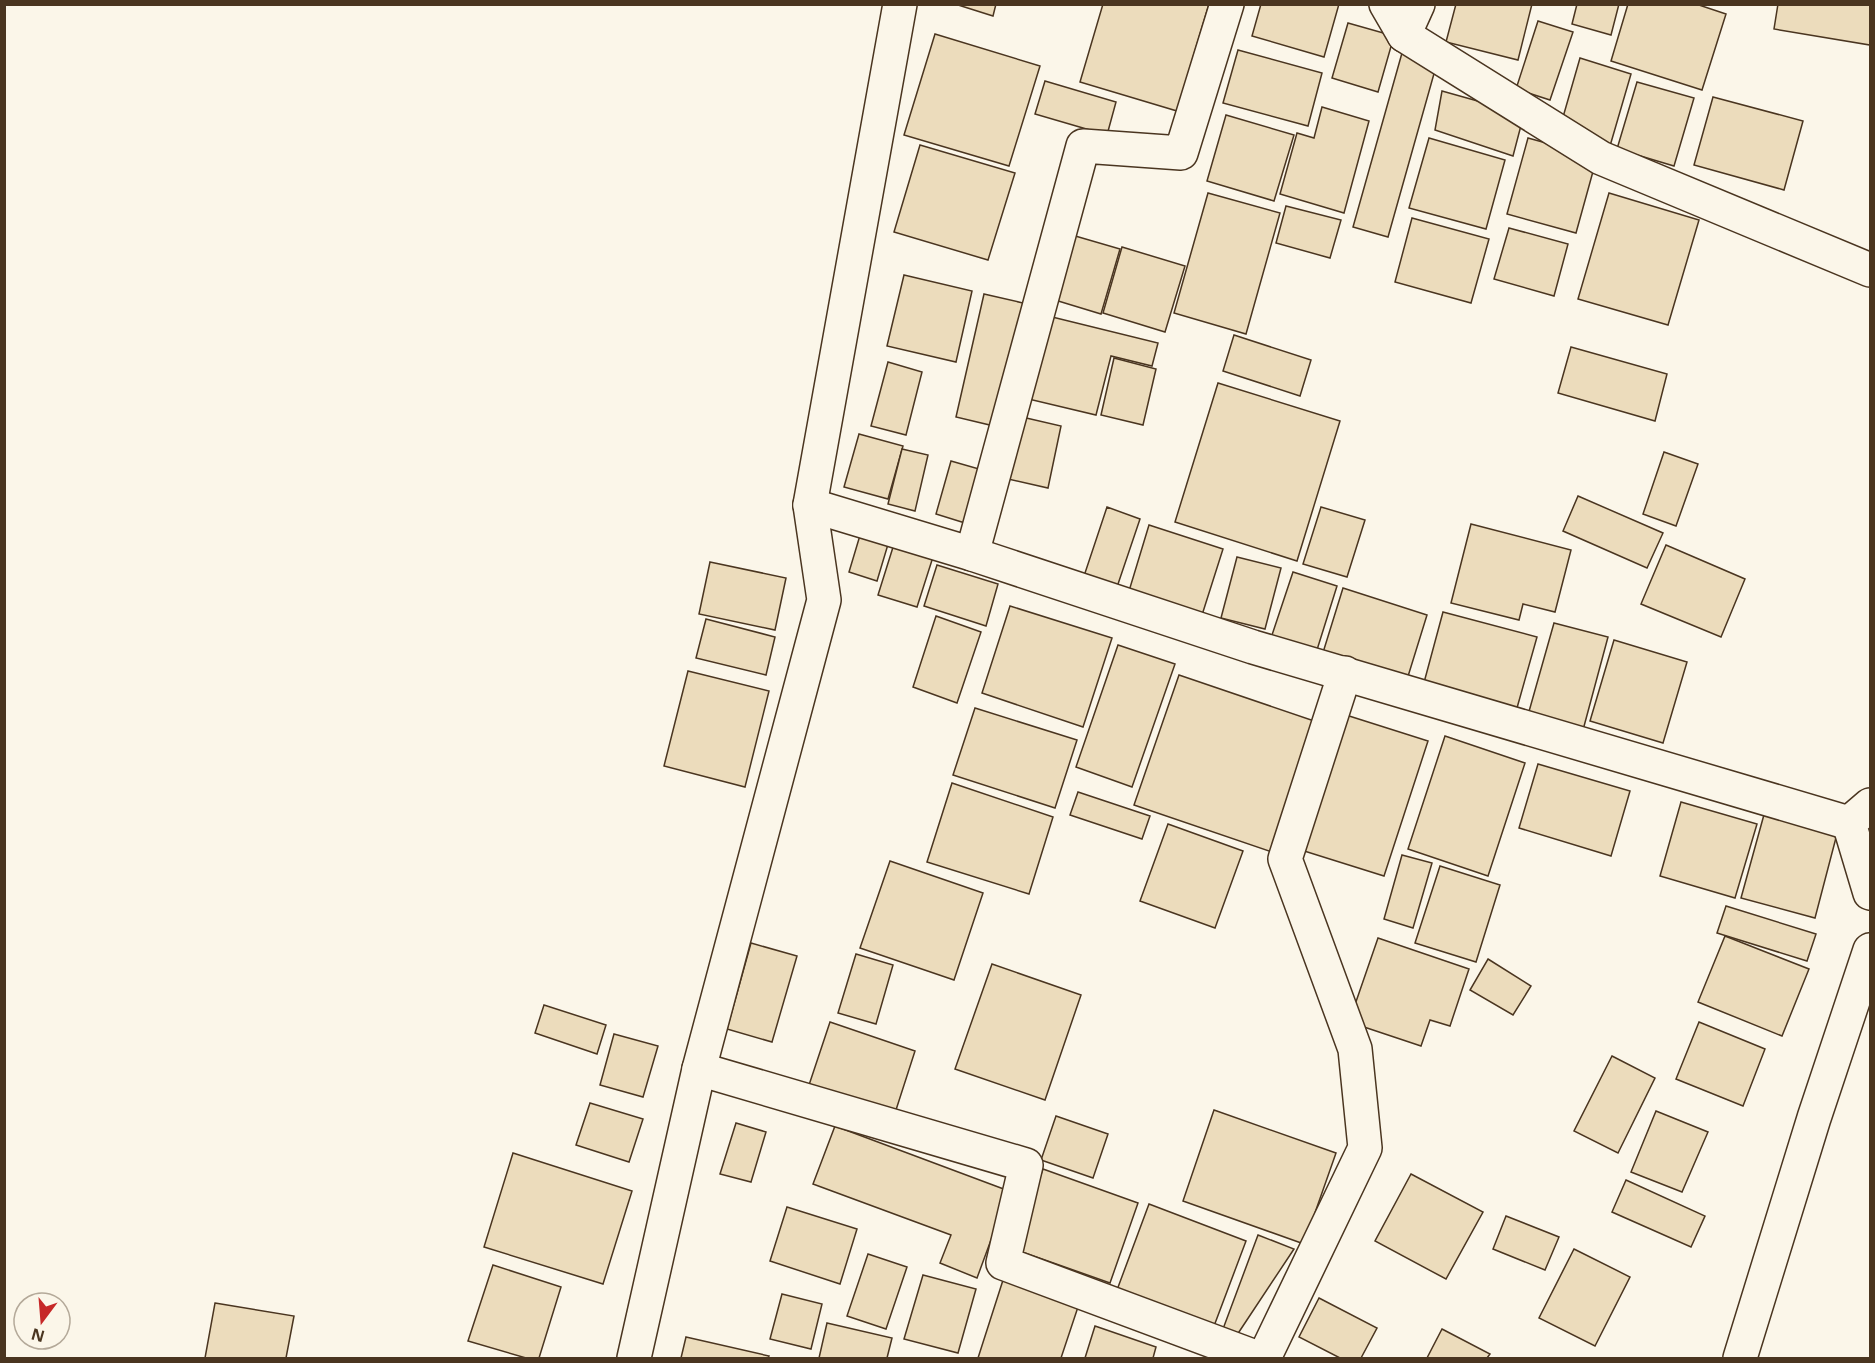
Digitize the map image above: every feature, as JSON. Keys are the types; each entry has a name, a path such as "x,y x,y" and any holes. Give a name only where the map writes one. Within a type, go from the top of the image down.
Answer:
{"street":[{"path":"634,1359 699,1069 824,600 810,505 900,4"},
{"path":"972,554 1083,146 1181,153 1227,4"},
{"path":"1386,4 1404,35 1602,158 1870,270"},
{"path":"1404,35 1418,4"},
{"path":"810,505 972,554 1253,647 1860,814 1870,893"},
{"path":"1264,1359 1365,1148 1355,1049 1285,859 1345,673"},
{"path":"1740,1359 1814,1118 1870,950"},
{"path":"699,1069 1026,1166 1003,1263 1258,1359"}],"building":[{"path":"955,4 996,4 993,16"},
{"path":"1103,4 1209,4 1177,111 1080,82"},
{"path":"1261,4 1339,4 1324,57 1252,36"},
{"path":"1456,4 1532,4 1518,60 1446,42"},
{"path":"1577,4 1619,4 1611,35 1572,24"},
{"path":"1628,4 1696,4 1726,14 1702,90 1611,61"},
{"path":"1778,4 1870,4 1870,45 1774,29"},
{"path":"1538,21 1573,32 1550,100 1516,89"},
{"path":"1348,23 1394,36 1378,92 1332,78"},
{"path":"935,34 1040,66 1009,166 904,135"},
{"path":"1238,50 1322,73 1308,126 1223,103"},
{"path":"1402,53 1437,63 1388,237 1353,227"},
{"path":"1580,58 1631,74 1610,146 1559,131"},
{"path":"1045,81 1116,102 1107,135 1035,114"},
{"path":"1637,82 1694,98 1674,166 1617,149"},
{"path":"1442,91 1524,114 1513,156 1435,130"},
{"path":"1713,97 1803,121 1784,190 1694,165"},
{"path":"1322,107 1369,121 1344,213 1280,194 1297,133 1314,138"},
{"path":"1226,115 1294,135 1274,201 1207,181"},
{"path":"1429,138 1505,160 1486,229 1409,208"},
{"path":"1528,138 1597,157 1576,233 1507,214"},
{"path":"920,145 1015,173 988,260 894,232"},
{"path":"1208,193 1280,213 1246,334 1174,313"},
{"path":"1609,193 1699,220 1668,325 1578,299"},
{"path":"1286,206 1341,220 1330,258 1276,243"},
{"path":"1412,218 1489,239 1471,303 1395,282"},
{"path":"1509,228 1568,244 1554,296 1494,279"},
{"path":"1065,233 1120,249 1101,314 1045,297"},
{"path":"1122,247 1185,266 1165,332 1103,313"},
{"path":"904,275 972,291 956,362 887,346"},
{"path":"984,294 1023,303 994,426 956,417"},
{"path":"1040,314 1158,343 1152,366 1111,356 1096,415 1020,397"},
{"path":"1234,335 1311,360 1300,396 1223,371"},
{"path":"1571,347 1667,374 1655,421 1558,393"},
{"path":"1114,358 1156,369 1143,425 1101,415"},
{"path":"888,362 922,372 906,435 871,426"},
{"path":"1218,383 1340,421 1297,561 1175,522"},
{"path":"1022,417 1061,426 1048,488 1008,479"},
{"path":"859,434 903,446 888,499 844,487"},
{"path":"902,449 928,455 915,511 888,504"},
{"path":"1664,452 1698,464 1676,526 1643,514"},
{"path":"951,461 979,469 965,523 936,514"},
{"path":"1578,496 1663,533 1647,568 1563,531"},
{"path":"1107,507 1140,519 1117,587 1084,576"},
{"path":"1321,507 1365,520 1347,577 1303,564"},
{"path":"1471,524 1571,550 1555,612 1523,604 1519,620 1451,603"},
{"path":"1149,525 1223,549 1202,615 1129,591"},
{"path":"861,532 889,541 877,581 849,572"},
{"path":"894,544 933,557 917,607 878,595"},
{"path":"1666,545 1745,579 1721,637 1641,604"},
{"path":"1237,557 1281,568 1265,629 1221,618"},
{"path":"710,562 786,578 775,630 699,614"},
{"path":"937,565 998,584 986,626 924,606"},
{"path":"1293,572 1337,586 1316,653 1271,638"},
{"path":"1343,588 1427,615 1405,686 1321,659"},
{"path":"1010,606 1112,638 1083,727 982,693"},
{"path":"1443,612 1537,637 1515,715 1422,690"},
{"path":"936,616 981,632 957,703 913,687"},
{"path":"706,619 775,637 766,675 696,658"},
{"path":"1554,623 1608,637 1583,730 1528,715"},
{"path":"1614,640 1687,662 1663,743 1590,721"},
{"path":"1118,645 1175,664 1132,787 1076,767"},
{"path":"688,671 769,691 745,787 664,766"},
{"path":"1179,675 1323,724 1278,854 1134,805"},
{"path":"975,708 1077,740 1055,808 953,775"},
{"path":"1346,715 1428,741 1384,876 1301,850"},
{"path":"1445,736 1525,763 1488,876 1408,849"},
{"path":"1538,764 1630,791 1611,856 1519,828"},
{"path":"952,783 1053,817 1029,894 927,862"},
{"path":"1078,792 1150,816 1142,839 1070,815"},
{"path":"1681,802 1757,824 1735,898 1660,876"},
{"path":"1765,811 1838,830 1815,918 1741,898"},
{"path":"1168,824 1243,851 1215,928 1140,901"},
{"path":"1402,855 1432,863 1413,928 1384,919"},
{"path":"890,861 983,893 954,980 860,948"},
{"path":"1440,866 1500,885 1476,962 1415,943"},
{"path":"1726,906 1816,934 1807,961 1717,933"},
{"path":"1725,936 1809,969 1782,1036 1698,1002"},
{"path":"1378,938 1469,969 1450,1026 1430,1020 1421,1046 1349,1022"},
{"path":"751,943 797,956 772,1042 727,1029"},
{"path":"856,954 893,965 876,1024 838,1013"},
{"path":"1488,959 1531,986 1513,1015 1470,990"},
{"path":"992,964 1081,995 1045,1100 955,1069"},
{"path":"544,1005 606,1025 597,1054 535,1033"},
{"path":"830,1022 915,1051 895,1113 809,1085"},
{"path":"1699,1022 1765,1049 1743,1106 1676,1079"},
{"path":"614,1034 658,1046 643,1097 600,1085"},
{"path":"1612,1056 1655,1078 1618,1153 1574,1131"},
{"path":"590,1103 643,1119 629,1162 576,1145"},
{"path":"1214,1110 1336,1153 1304,1244 1183,1201"},
{"path":"1656,1111 1708,1132 1682,1192 1631,1172"},
{"path":"1056,1116 1108,1134 1093,1178 1041,1160"},
{"path":"736,1123 766,1132 751,1182 720,1174"},
{"path":"835,1126 1009,1191 977,1278 940,1263 951,1235 813,1184"},
{"path":"513,1153 632,1191 603,1284 484,1247"},
{"path":"1043,1169 1138,1203 1110,1283 1014,1249"},
{"path":"1411,1174 1483,1212 1446,1279 1375,1241"},
{"path":"1626,1180 1705,1216 1691,1247 1612,1212"},
{"path":"1149,1204 1246,1241 1211,1334 1114,1298"},
{"path":"787,1207 857,1229 840,1284 770,1261"},
{"path":"1506,1216 1559,1237 1545,1270 1493,1249"},
{"path":"1258,1235 1294,1249 1233,1341 1220,1337"},
{"path":"1574,1249 1630,1277 1595,1346 1539,1318"},
{"path":"868,1254 907,1267 886,1329 847,1316"},
{"path":"493,1265 561,1287 539,1358 526,1358 468,1341"},
{"path":"923,1275 976,1289 958,1353 904,1339"},
{"path":"1004,1277 1080,1301 1061,1358 978,1358"},
{"path":"782,1294 822,1304 811,1349 770,1339"},
{"path":"1319,1298 1377,1328 1361,1358 1340,1358 1299,1337"},
{"path":"215,1303 294,1316 286,1358 205,1358"},
{"path":"827,1323 892,1338 887,1358 819,1358"},
{"path":"1095,1326 1156,1347 1153,1358 1085,1358"},
{"path":"1442,1329 1490,1354 1487,1358 1427,1358"},
{"path":"686,1337 769,1356 768,1358 681,1358"}]}
